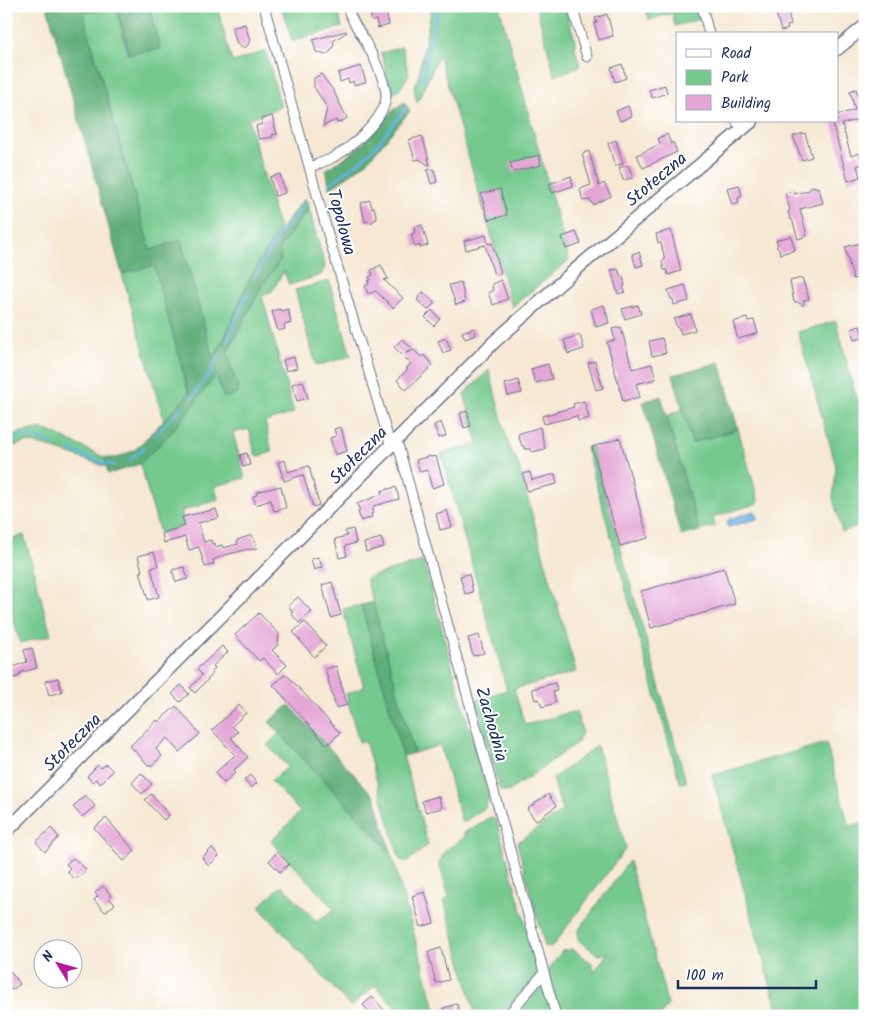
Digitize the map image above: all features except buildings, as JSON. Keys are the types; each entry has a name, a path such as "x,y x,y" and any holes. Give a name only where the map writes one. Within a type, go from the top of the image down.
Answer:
{"main road":[{"path":"838,48 865,26"},
{"name":"Stołeczna","path":"6,832 526,313 744,124"}],"street":[{"name":"Topolowa","path":"264,6 332,249 394,444"},
{"path":"310,167 341,153 367,131 382,111 386,97 384,86 369,47 350,19 347,6"},
{"path":"572,6 587,57"},
{"path":"702,6 708,32"},
{"name":"Zachodnia","path":"394,444 556,1016"},
{"path":"508,1016 544,973"}],"green space":[{"path":"47,6 115,6 83,13 150,250 181,240 213,359 251,276 265,253 305,198 309,208 279,248 281,259 260,290 227,352 239,393 224,398 216,375 167,437 140,464 108,474 105,458 117,458 136,449 189,394 154,265 122,274"},
{"path":"116,6 128,54 160,49 149,6 182,6 183,8 189,6 217,6 232,62 266,51 281,107 248,119 279,229 245,289 235,316 213,360 181,240 150,250 83,13"},
{"path":"116,6 149,6 160,49 129,54"},
{"path":"281,6 337,6 342,27 292,41"},
{"path":"432,6 499,6 569,260 512,307 439,55 417,103 414,88 418,78"},
{"path":"536,6 565,6 580,66 555,76"},
{"path":"645,6 697,6 700,19 675,26 672,13 649,20"},
{"path":"402,47 409,74 400,89 392,94 381,53"},
{"path":"404,102 410,111 367,162 330,189 326,169 359,147"},
{"path":"309,208 325,267 321,275 289,285 284,271 272,291 262,296 294,413 265,422 272,452 256,457 249,429 233,433 245,478 215,486 218,500 181,511 185,525 160,534 140,464 167,437 216,374 260,290 281,259 279,249"},
{"path":"154,265 189,394 164,421 122,274"},
{"path":"329,281 351,356 316,366 295,290"},
{"path":"836,321 857,401 865,399 865,523 842,532 833,498 836,466 798,332"},
{"path":"720,362 738,429 692,443 673,375"},
{"path":"489,370 510,450 517,460 576,672 514,689 525,725 576,711 582,731 578,742 508,792 500,790 475,700 507,690 441,454 478,444 464,394"},
{"path":"661,396 699,531 681,536 643,402"},
{"path":"683,409 692,443 738,429 759,503 713,517 715,526 699,531 666,416"},
{"path":"36,429 49,431 105,458 107,467 46,446 27,442 6,448 6,436"},
{"path":"592,447 686,782 680,783 586,448"},
{"path":"24,535 51,635 20,643 6,592 6,541"},
{"path":"423,561 489,798 485,808 462,823 440,745 414,753 366,578"},
{"path":"373,602 414,753 403,756 361,605"},
{"path":"361,605 428,845 407,862 400,860 365,741 359,742 346,694 364,687 343,609"},
{"path":"289,705 375,797 391,852 269,722"},
{"path":"279,733 391,852 437,1016 403,1016 375,985 351,1007 259,907 282,885 317,922 334,909 271,841 300,812 271,781 288,767 267,745"},
{"path":"826,743 849,826 865,822 865,1016 779,1016 712,775"},
{"path":"597,746 626,848 551,948 545,946 517,843 562,811 553,778"},
{"path":"490,817 496,819 538,969 537,975 503,1016 476,1016 444,900 449,897 439,863 445,851 465,837 464,833"},
{"path":"629,861 668,1005 660,1016 559,1016 547,972 562,951 572,949 592,963 594,972 608,953 599,955 579,941 578,931"},
{"path":"540,983 545,986 554,1016 518,1016 517,1011"}],"water":[{"path":"754,511 758,516 757,519 728,527 727,522 729,519"}],"waterway":[{"path":"422,80 438,6"},
{"path":"330,184 373,149 407,107"},
{"path":"254,278 277,236 307,202"},
{"path":"227,342 248,291"},
{"path":"191,398 210,373 219,356"},
{"path":"154,436 182,407"},
{"path":"6,442 19,437 30,436 53,444"},
{"path":"129,460 145,447"},
{"path":"70,450 102,463 114,465"}]}
